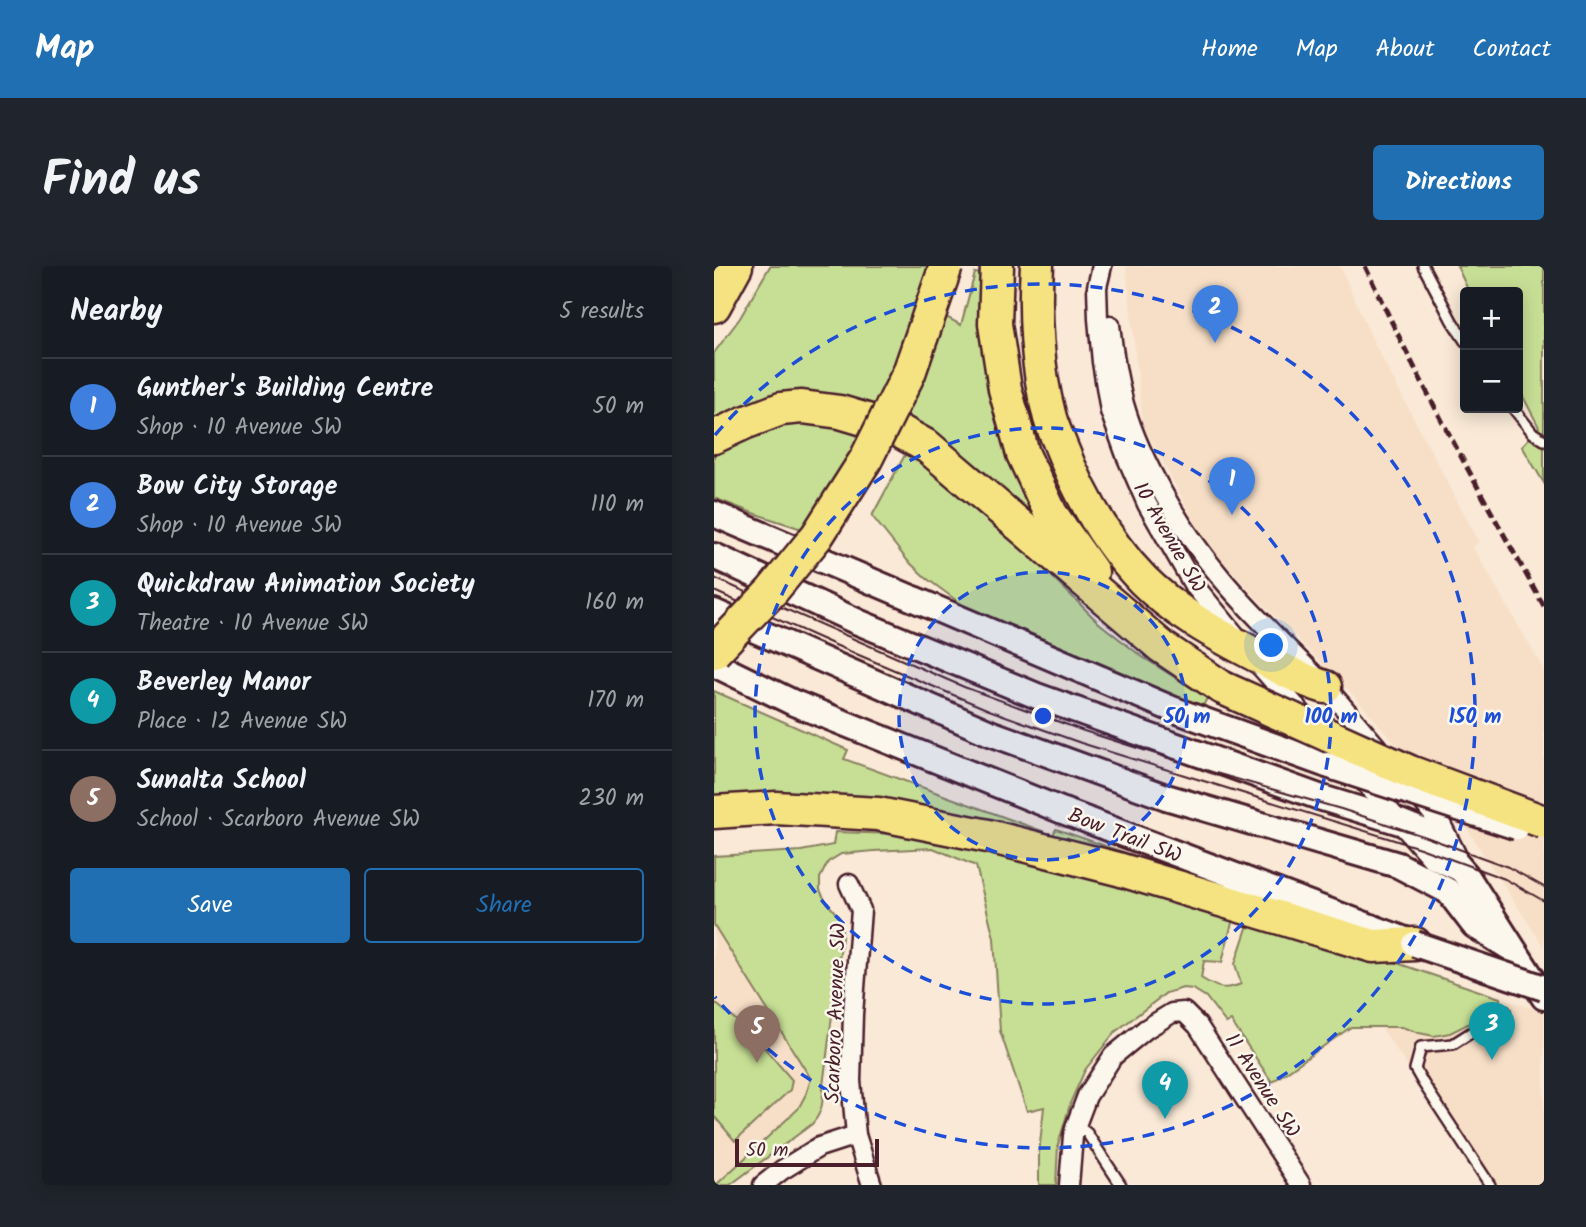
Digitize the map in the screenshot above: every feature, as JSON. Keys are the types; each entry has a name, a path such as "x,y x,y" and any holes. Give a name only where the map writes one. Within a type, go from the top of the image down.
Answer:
{"highway":[{"path":"714,306 736,266"},
{"path":"714,652 772,591 817,536 866,459 909,373 946,266"},
{"path":"997,266 995,324 1005,389 1023,454 1051,514 1072,544 1093,573 1162,647"},
{"path":"1038,266 1035,296 1039,354 1049,415 1087,503 1119,553 1143,580 1175,608 1208,630 1299,677 1325,687"},
{"path":"714,438 781,409 802,407 840,412 894,428 928,447 1162,647 1223,688 1410,772 1544,822"},
{"path":"714,813 776,808 878,814 988,836 1078,858 1373,946 1415,944"}],"main road":[{"path":"714,514 1172,709 1326,765 1544,836"},
{"path":"714,556 858,622 1037,696 1427,833 1466,875 1544,997"},
{"path":"714,612 990,733 1166,797 1398,865 1448,891 1474,925 1515,951"},
{"name":"Bow Trail SW","path":"714,664 794,703 1063,811 1415,944 1544,988"},
{"path":"1322,798 1339,792 1353,769"},
{"path":"1398,865 1429,862 1439,844"}],"street":[{"name":"10 Avenue SW","path":"1102,266 1097,287 1098,319 1110,411 1147,504 1193,584 1285,695 1400,822"},
{"name":"10 Avenue SW","path":"1108,266 1114,362 1125,407 1142,451 1168,501 1190,537 1224,581 1325,687 1439,844"},
{"name":"Scarboro Avenue SW","path":"849,884 861,910 851,1081 856,1135 872,1185"},
{"name":"11 Avenue SW","path":"1076,1125 1087,1096 1114,1056 1163,1018 1172,1013 1184,1012 1198,1026 1301,1185"},
{"path":"1069,1185 1076,1125"},
{"path":"763,1185 814,1150 856,1135"}],"lane":[{"path":"1423,266 1460,333"},
{"path":"1517,413 1534,433 1544,440"},
{"path":"1490,1185 1415,1069 1421,1047 1453,1044 1505,1011"},
{"path":"1076,1125 1087,1133 1121,1185"}],"shaded area":[{"path":"1126,266 1340,266 1374,343 1479,542 1473,547 1544,670 1544,947 1460,818 1356,698 1206,543 1143,425"},
{"path":"714,925 811,1079 798,1109 716,1185 714,1185"},
{"path":"1500,998 1544,1012 1544,1185 1489,1185 1380,1026 1402,1027 1419,1033 1470,1023 1500,1003"}],"green space":[{"path":"770,266 930,266 918,302 961,325 975,273 981,274 983,334 1032,506 1024,511 986,473 954,448 866,403 827,396 714,420 714,353 740,318"},
{"path":"1457,266 1544,266 1544,483 1522,446 1539,427 1523,397 1523,287 1467,287"},
{"path":"792,422 823,422 862,434 817,515 805,530 714,498 714,450 732,439"},
{"path":"906,453 945,478 1010,535 1099,623 1141,656 1207,698 1202,708 968,609 926,578 907,560 872,516"},
{"path":"714,691 848,750 844,759 1053,835 1056,829 1208,881 996,824 901,803 818,794 714,798"},
{"path":"835,832 896,834 971,847 1234,915 1222,962 1204,961 1201,978 1220,987 1241,984 1235,964 1250,919 1332,941 1500,998 1500,1003 1450,1033 1434,1036 1402,1027 1351,1027 1272,1082 1231,1021 1226,1023 1206,997 1193,989 1183,988 1166,993 1115,1032 1085,1070 1071,1101 1058,1145 1056,1185 1039,1185 1044,1107 1027,1111 1000,1031 994,938 976,866 933,848 841,854 828,862 820,878 820,890 842,924 842,937 820,1111 812,1124 730,1185 716,1185 798,1109 811,1079 714,925 714,856 801,851 833,845"},
{"path":"714,1002 742,1025 744,1023 758,1037 792,1080 790,1090 735,1141 714,1116"}],"tram line":[{"path":"714,578 964,687 1084,731 1426,837 1508,867 1544,887"},
{"path":"714,591 989,710 1081,743 1420,848 1505,879 1544,901"}],"railway":[{"path":"1365,266 1451,438 1544,606"}],"place":[{"name":"Bow City Storage","path":"1215,343"},
{"name":"Gunther's Building Centre","path":"1232,515"},
{"name":"Quickdraw Animation Society","path":"1492,1060"},
{"name":"Sunalta School","path":"757,1063"},
{"name":"Beverley Manor","path":"1165,1119"}]}
